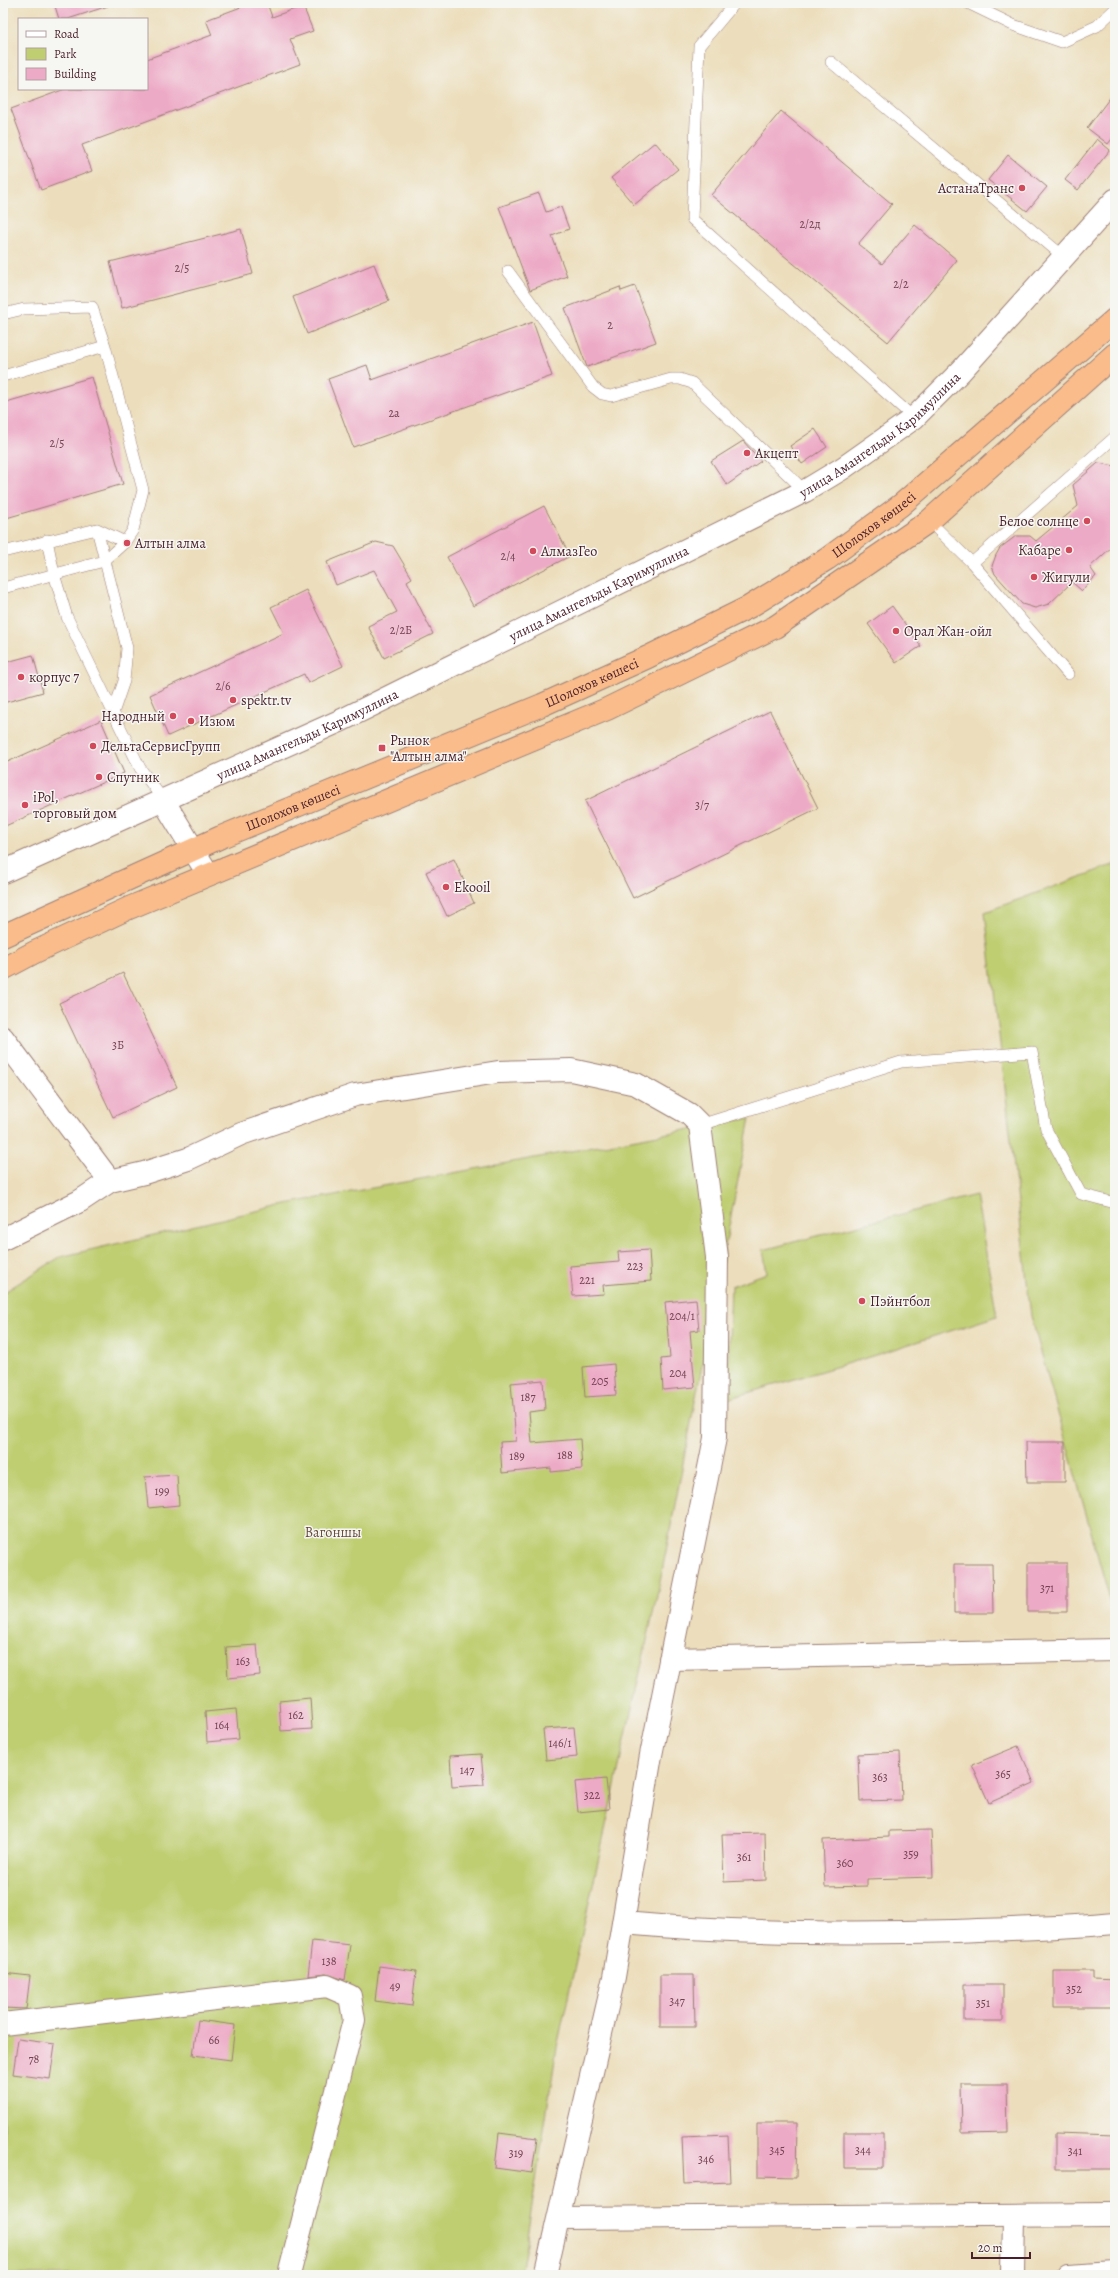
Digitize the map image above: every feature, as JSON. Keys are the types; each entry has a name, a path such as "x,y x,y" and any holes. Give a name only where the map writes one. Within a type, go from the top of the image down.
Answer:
{"highway":[{"name":"Шолохов көшесі","path":"3,936 192,850 542,705 648,657 749,607 827,560 901,505 1115,319"},
{"name":"Шолохов көшесі","path":"3,969 35,952 122,911 607,709 775,627 929,521 1115,354"}],"street":[{"name":"улица Амангельды Каримуллина","path":"3,872 342,720 805,491 843,468 914,418 961,371 1115,200"},
{"path":"163,800 192,850 208,874"},
{"path":"3,1038 110,1181"},
{"path":"3,1239 80,1201 110,1181 144,1173 188,1159 241,1134 355,1095 498,1072 571,1070 636,1084 688,1114 700,1125 717,1257 715,1438 651,1755 614,1977 545,2275"},
{"path":"670,1659 1115,1650"},
{"path":"623,1923 687,1929 797,1933 1014,1929 1115,1922"},
{"path":"3,2024 327,1986 350,1996 354,2020 289,2275"},
{"path":"559,2218 1115,2214"},
{"path":"1013,2275 1014,2215"},
{"path":"1068,2275 1115,2272"}],"lane":[{"path":"735,3 699,46 692,219 914,418"},
{"path":"968,3 971,6 1013,25 1062,42 1097,26 1115,9"},
{"path":"831,62 1064,257"},
{"path":"508,271 593,387 602,394 611,396 671,379 680,379 692,383 805,491"},
{"path":"3,314 24,309 92,306 105,346 143,490 134,530 125,542 104,561 3,588"},
{"path":"3,376 105,346"},
{"path":"972,563 1115,437"},
{"path":"929,521 972,563 1068,674"},
{"path":"3,552 97,529 125,542"},
{"path":"97,529 127,648 124,681 114,713"},
{"path":"47,540 54,574 67,617 140,768 163,800"},
{"path":"700,1125 901,1062 1032,1052 1046,1129 1081,1194 1115,1203"}],"green space":[{"path":"1115,864 1115,1618 1031,1316 985,912"},
{"name":"Вагоншы","path":"750,1118 661,1577 557,2047 521,2275 3,2275 3,1293 60,1257 286,1204"},
{"name":"Пэйнтбол","path":"976,1195 997,1316 866,1358 727,1399 731,1286 767,1273 763,1250"}],"building":[{"path":"54,3 107,3 108,6 71,18 59,18"},
{"path":"252,3 267,3 272,17 303,6 313,31 290,39 300,64 82,145 92,171 41,190 11,109 62,90 148,90 148,59 212,35 206,20"},
{"path":"1115,91 1115,135 1108,144 1087,128"},
{"path":"781,111 892,204 858,244 882,264 915,225 957,260 888,342 711,195"},
{"path":"1097,139 1110,150 1078,190 1065,180"},
{"path":"655,142 678,169 634,205 611,178"},
{"path":"1008,155 1047,187 1027,211 988,180"},
{"path":"539,193 546,212 561,207 569,229 552,236 567,276 530,290 499,207"},
{"path":"241,229 253,274 122,308 110,262"},
{"path":"374,264 389,301 307,334 293,297"},
{"path":"635,286 656,342 587,367 565,308 620,287 621,291"},
{"path":"533,322 552,376 353,447 328,379 367,365 372,380"},
{"path":"92,377 123,484 3,519 3,403"},
{"path":"815,429 827,447 802,464 790,446"},
{"path":"743,441 761,461 727,485 711,461"},
{"name":"Белое солнце","path":"1098,463 1115,466 1115,544 1090,567 1096,576 1082,591 1072,582 1049,604 1035,608 1022,604 995,574 992,566 996,555 1000,548 1016,536 1030,536 1036,541 1078,506 1073,485"},
{"path":"544,506 570,556 473,606 447,557"},
{"path":"376,542 393,546 412,578 407,581 433,634 384,658 368,626 397,612 374,570 336,585 327,562"},
{"path":"306,590 343,666 308,683 304,674 168,736 150,695 284,633 271,607"},
{"path":"892,606 921,646 896,663 868,624"},
{"name":"корпус 7","path":"33,655 43,692 3,703 3,663"},
{"path":"770,711 818,808 633,898 585,801"},
{"path":"101,720 124,773 3,827 3,764"},
{"path":"454,859 474,903 447,916 426,872"},
{"path":"123,973 177,1087 113,1117 59,1003"},
{"path":"649,1250 651,1281 603,1285 604,1294 573,1296 570,1266 619,1262 618,1252"},
{"path":"696,1299 699,1330 690,1331 695,1387 663,1390 661,1359 670,1358 665,1302"},
{"path":"614,1364 616,1395 585,1397 583,1367"},
{"path":"543,1380 545,1410 529,1412 532,1443 580,1439 582,1469 551,1472 551,1468 502,1473 500,1442 516,1441 511,1383"},
{"path":"1026,1442 1065,1442 1065,1482 1027,1482"},
{"path":"177,1475 179,1505 148,1508 145,1477"},
{"path":"1028,1563 1067,1563 1067,1612 1028,1612"},
{"path":"954,1564 992,1564 993,1613 954,1613"},
{"path":"257,1645 260,1675 228,1678 226,1647"},
{"path":"310,1698 312,1729 281,1731 279,1701"},
{"path":"236,1709 239,1739 207,1742 205,1712"},
{"path":"574,1727 577,1757 546,1760 543,1729"},
{"path":"1018,1746 1034,1783 989,1803 972,1765"},
{"path":"900,1752 902,1800 860,1801 858,1754"},
{"path":"481,1754 484,1785 452,1787 450,1756"},
{"path":"606,1779 609,1809 578,1812 575,1782"},
{"path":"931,1830 933,1877 867,1879 867,1886 825,1887 823,1840 889,1837 889,1831"},
{"path":"765,1833 766,1880 724,1882 722,1834"},
{"path":"312,1941 350,1945 345,1980 326,1974 308,1976"},
{"path":"379,1966 416,1971 412,2006 375,2001"},
{"path":"1054,1971 1093,1971 1093,1979 1115,1980 1115,2007 1054,2007"},
{"path":"3,1973 30,1976 26,2009 3,2008"},
{"path":"660,1975 694,1975 695,2027 660,2027"},
{"path":"964,1985 1003,1985 1003,2021 964,2021"},
{"path":"198,2020 235,2025 231,2060 193,2055"},
{"path":"18,2039 55,2044 50,2079 13,2074"},
{"path":"961,2084 1007,2084 1008,2132 962,2133"},
{"path":"757,2123 797,2123 796,2178 757,2177"},
{"path":"844,2132 883,2132 883,2168 844,2168"},
{"path":"499,2133 537,2138 532,2173 495,2168"},
{"path":"1055,2133 1115,2135 1115,2169 1055,2169"},
{"path":"728,2135 730,2182 684,2184 682,2137"}],"place":[{"name":"АстанаТранс","path":"1022,188"},
{"name":"Акцепт","path":"747,453"},
{"name":"Белое солнце","path":"1087,521"},
{"name":"Алтын алма","path":"127,543"},
{"name":"Кабаре","path":"1069,550"},
{"name":"АлмазГео","path":"533,551"},
{"name":"Жигули","path":"1034,577"},
{"name":"Орал Жан-ойл","path":"896,631"},
{"name":"корпус 7","path":"21,677"},
{"name":"spektr.tv","path":"233,700"},
{"name":"Народный","path":"173,716"},
{"name":"Изюм","path":"191,721"},
{"name":"ДельтаСервисГрупп","path":"93,746"},
{"name":"Рынок \"Алтын алма\"","path":"382,748"},
{"name":"Спутник","path":"99,777"},
{"name":"iPol, торговый дом","path":"25,805"},
{"name":"Ekooil","path":"446,887"},
{"name":"Пэйнтбол","path":"862,1301"}]}
